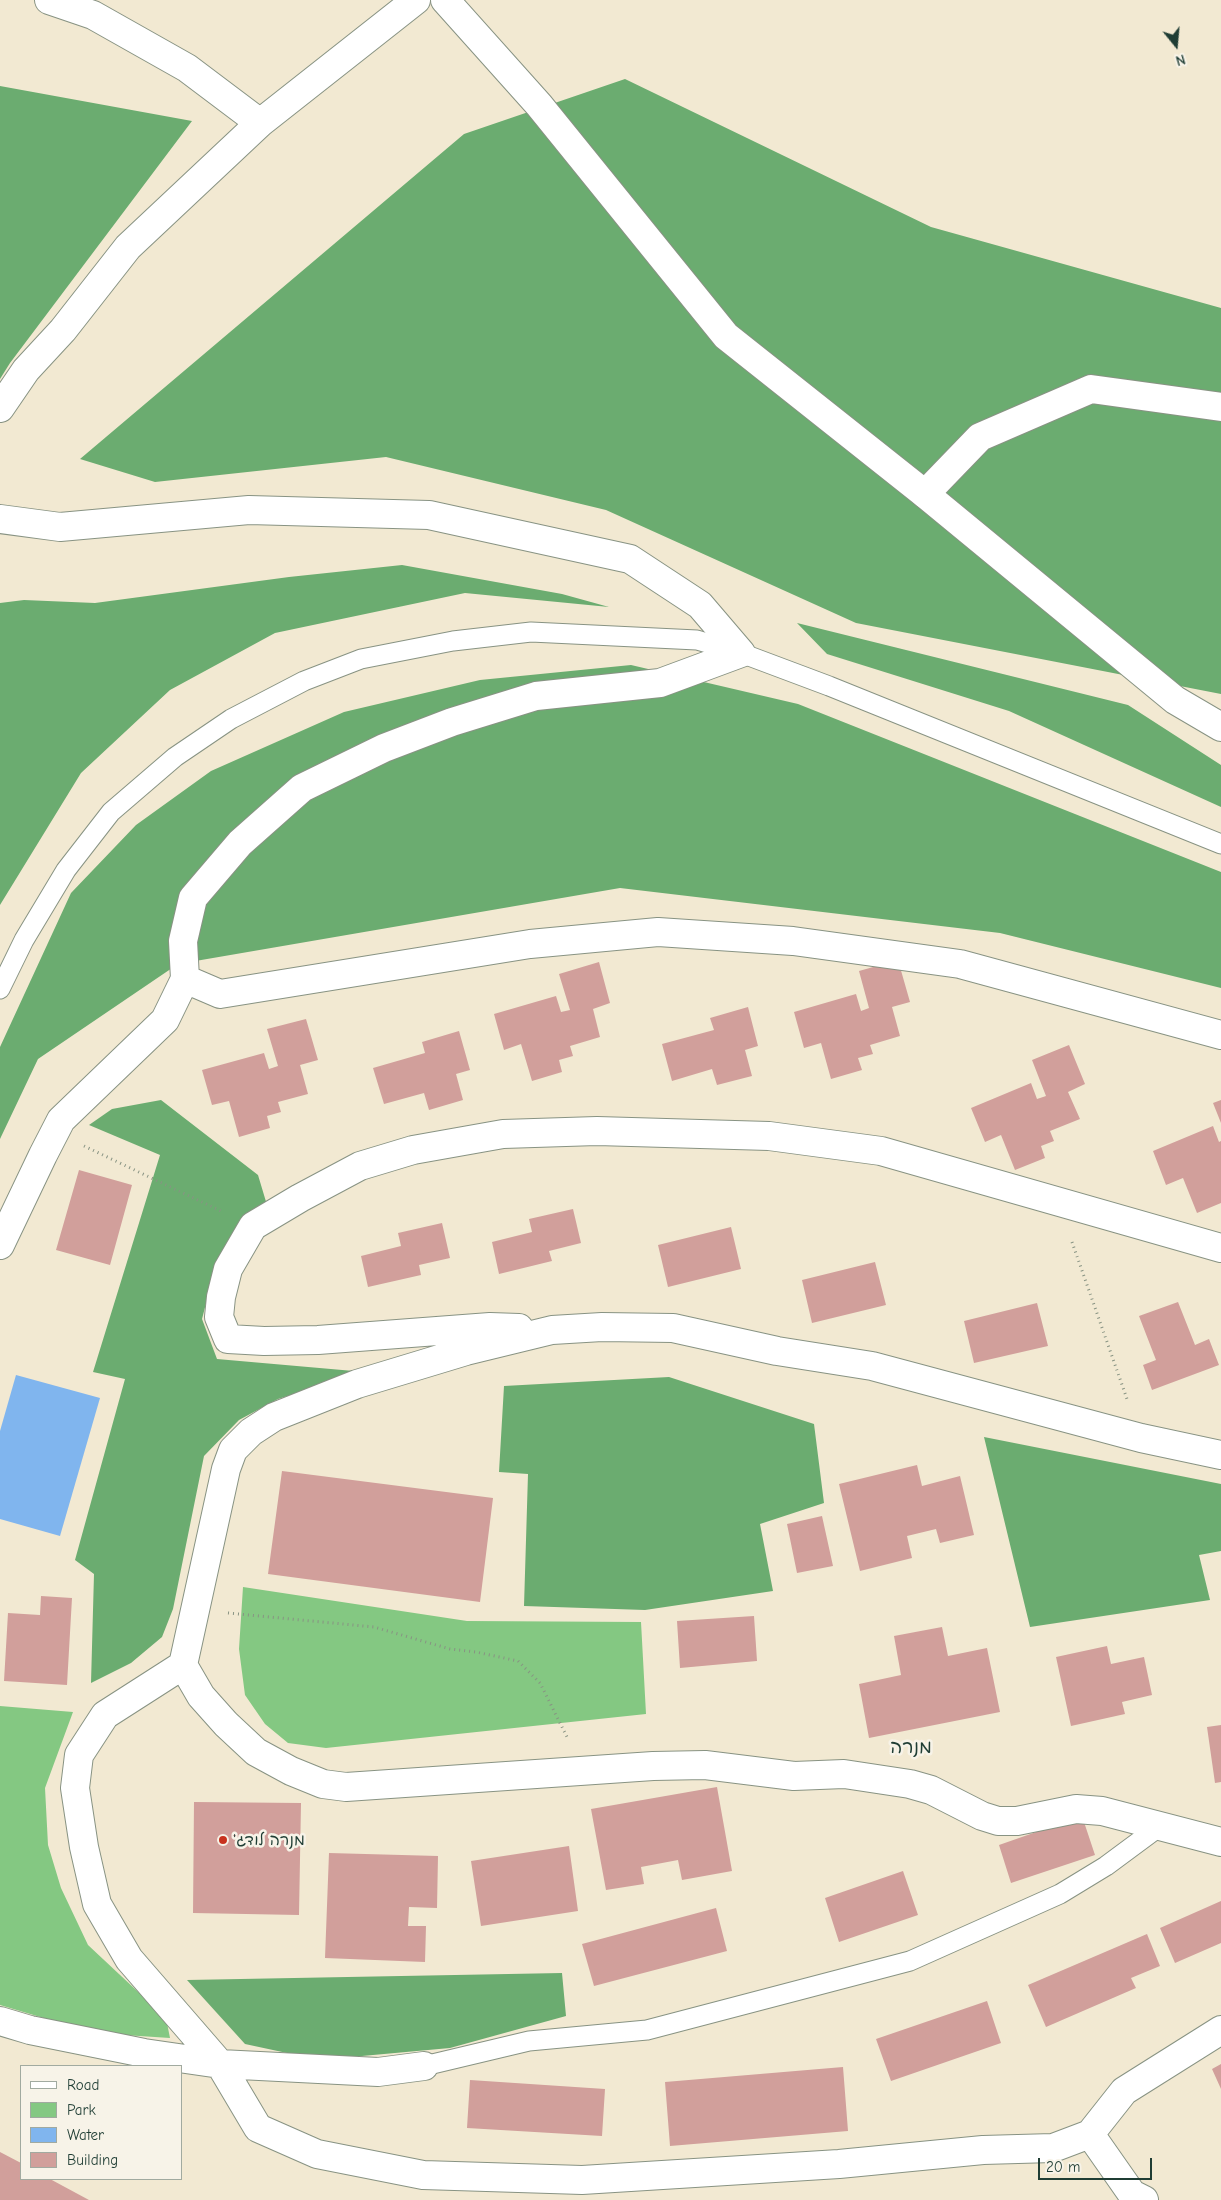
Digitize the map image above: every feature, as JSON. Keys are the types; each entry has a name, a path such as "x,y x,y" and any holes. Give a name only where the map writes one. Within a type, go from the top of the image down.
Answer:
{"street":[{"path":"49,0 93,15 187,68 260,123"},
{"path":"0,408 26,370 63,330 128,247 260,123 416,0"},
{"path":"445,0 539,105 726,336 925,494 1175,700 1221,727"},
{"path":"925,494 980,437 1091,389 1221,407"},
{"path":"0,519 60,527 249,510 429,514 630,559 700,605 741,653 660,683 536,696 452,722 384,748 302,788 240,843 193,898 183,941 185,979 164,1020 61,1120 0,1245"},
{"path":"185,979 220,994 530,944 658,932 793,942 960,964 1221,1035"},
{"path":"1221,1248 881,1151 769,1136 597,1131 503,1134 413,1150 360,1166 253,1226 228,1269 221,1297 219,1317 228,1339 318,1340 490,1326 552,1330 602,1327 673,1328 777,1351 872,1366 1140,1438 1221,1455"},
{"path":"552,1330 466,1351 357,1384 274,1417 251,1432 233,1450 226,1469 182,1665 201,1696 226,1724 256,1752 291,1771 324,1784 346,1787 705,1765 794,1776 844,1774 910,1784 931,1790 982,1816 998,1821 1016,1822 1076,1809 1102,1811 1221,1842"},
{"path":"182,1665 105,1715 79,1755 75,1788 84,1847 97,1904 129,1959 220,2064 258,2128 317,2154 423,2176 582,2180 829,2165 983,2150 1053,2148 1090,2134 1124,2091 1221,2030"},
{"path":"0,2021 30,2030 144,2053 220,2064 378,2072 424,2066"},
{"path":"1090,2134 1132,2194 1144,2200"}],"lane":[{"path":"0,989 24,940 66,870 111,812 183,751 231,719 304,681 361,659 453,641 531,632 698,640 741,653 829,686 1221,844"},
{"path":"424,2066 529,2041 647,2030 910,1961 1060,1894 1106,1866 1160,1826"}],"path":[{"path":"55,1132 253,1226"},
{"path":"1058,1201 1140,1438"},
{"path":"193,1610 374,1627 450,1649 476,1652 518,1661 540,1683 584,1771"}],"green space":[{"path":"625,79 931,227 1221,308 1221,694 856,623 606,510 386,457 155,482 80,459 464,134"},
{"path":"0,86 192,121 10,363 0,379"},
{"path":"402,565 562,594 609,607 465,593 275,633 170,690 81,773 0,905 0,603 24,600 95,603 289,577"},
{"path":"797,623 1128,705 1221,765 1221,807 1009,711 827,654"},
{"path":"631,665 798,704 1221,872 1221,988 1000,933 620,888 178,964 38,1059 0,1139 0,1047 71,893 136,825 211,771 344,712 480,680"},
{"path":"161,1100 258,1175 267,1205 212,1280 202,1319 217,1359 365,1372 278,1399 239,1420 204,1456 173,1609 162,1637 131,1663 91,1683 94,1574 75,1560 125,1379 93,1372 160,1155 89,1125 112,1109"},
{"path":"669,1377 814,1424 824,1503 760,1524 773,1591 645,1610 524,1606 528,1474 499,1472 504,1386"},
{"path":"984,1437 1221,1484 1221,1551 1199,1555 1210,1600 1030,1627"},
{"path":"243,1587 467,1621 641,1622 646,1714 326,1748 288,1743 265,1724 245,1695 239,1649"},
{"path":"0,1706 73,1712 45,1788 48,1845 61,1888 88,1945 166,2018 170,2038 94,2033 0,2005"},
{"path":"562,1973 566,2016 450,2048 340,2058 287,2053 245,2044 187,1980"}],"water":[{"path":"16,1375 100,1398 60,1536 0,1519 0,1431"}],"building":[{"path":"898,960 910,1002 892,1007 900,1036 870,1045 873,1054 858,1058 862,1070 831,1079 821,1043 804,1048 794,1012 856,994 861,1011 869,1008 859,971"},
{"path":"599,962 610,1003 593,1009 600,1037 570,1046 573,1056 559,1060 562,1072 532,1081 521,1044 504,1050 494,1014 556,996 561,1012 570,1010 559,974"},
{"path":"748,1007 758,1046 745,1050 752,1076 717,1085 712,1069 672,1081 662,1044 714,1030 710,1018"},
{"path":"306,1019 318,1060 300,1065 308,1094 278,1102 281,1112 267,1116 270,1128 239,1137 229,1101 212,1105 202,1070 264,1053 269,1069 278,1066 267,1029"},
{"path":"459,1031 470,1070 456,1074 463,1100 429,1110 424,1093 384,1104 373,1068 425,1053 422,1042"},
{"path":"1069,1045 1085,1084 1068,1092 1080,1119 1050,1131 1054,1141 1041,1146 1045,1158 1015,1170 1001,1135 985,1142 971,1108 1031,1083 1037,1099 1046,1096 1032,1060"},
{"path":"1221,1100 1221,1123 1213,1103"},
{"path":"1213,1126 1219,1142 1221,1141 1221,1203 1197,1213 1183,1178 1166,1185 1153,1151"},
{"path":"79,1170 132,1185 110,1265 56,1250"},
{"path":"573,1209 581,1243 549,1251 552,1261 499,1274 492,1242 532,1232 529,1219"},
{"path":"442,1223 450,1258 419,1265 421,1275 368,1287 361,1256 401,1246 398,1233"},
{"path":"731,1227 741,1269 668,1287 658,1245"},
{"path":"875,1262 886,1305 812,1323 802,1280"},
{"path":"1178,1302 1195,1345 1209,1339 1219,1365 1152,1390 1143,1365 1156,1360 1139,1316"},
{"path":"1037,1303 1048,1346 974,1363 964,1321"},
{"path":"917,1465 922,1486 960,1476 974,1535 940,1543 936,1529 907,1536 912,1558 860,1571 839,1484"},
{"path":"282,1471 493,1498 480,1602 268,1574"},
{"path":"822,1516 833,1566 797,1573 787,1524"},
{"path":"41,1596 72,1598 67,1685 4,1681 8,1613 40,1615"},
{"path":"754,1616 757,1661 680,1668 677,1621"},
{"path":"942,1627 948,1656 987,1648 1000,1712 869,1738 859,1684 901,1675 894,1636"},
{"path":"1107,1646 1111,1664 1144,1657 1152,1695 1122,1702 1125,1714 1071,1726 1056,1657"},
{"path":"1221,1725 1221,1782 1215,1783 1207,1727"},
{"path":"717,1787 732,1871 682,1880 678,1860 641,1867 644,1884 606,1890 591,1809"},
{"path":"194,1802 301,1803 299,1915 193,1913"},
{"path":"1082,1816 1095,1855 1011,1883 999,1845"},
{"path":"569,1846 578,1911 481,1926 471,1861"},
{"path":"329,1853 438,1856 437,1908 409,1907 408,1926 426,1926 425,1962 325,1958"},
{"path":"903,1871 918,1915 839,1942 825,1898"},
{"path":"1221,1901 1221,1943 1175,1963 1160,1928"},
{"path":"716,1908 727,1951 594,1986 582,1944"},
{"path":"1147,1934 1160,1966 1131,1978 1136,1988 1046,2027 1028,1985"},
{"path":"987,2001 1001,2043 891,2081 876,2039"},
{"path":"1221,2064 1221,2089 1212,2069"},
{"path":"843,2067 848,2131 670,2146 665,2082"},
{"path":"470,2080 605,2089 602,2136 467,2128"},
{"path":"0,2152 20,2162 20,2180 52,2180 89,2200 0,2200"}],"place":[{"name":"'מנרה לודג","path":"223,1840"}],"district":[{"name":"מנרה","path":"911,1748"}]}
